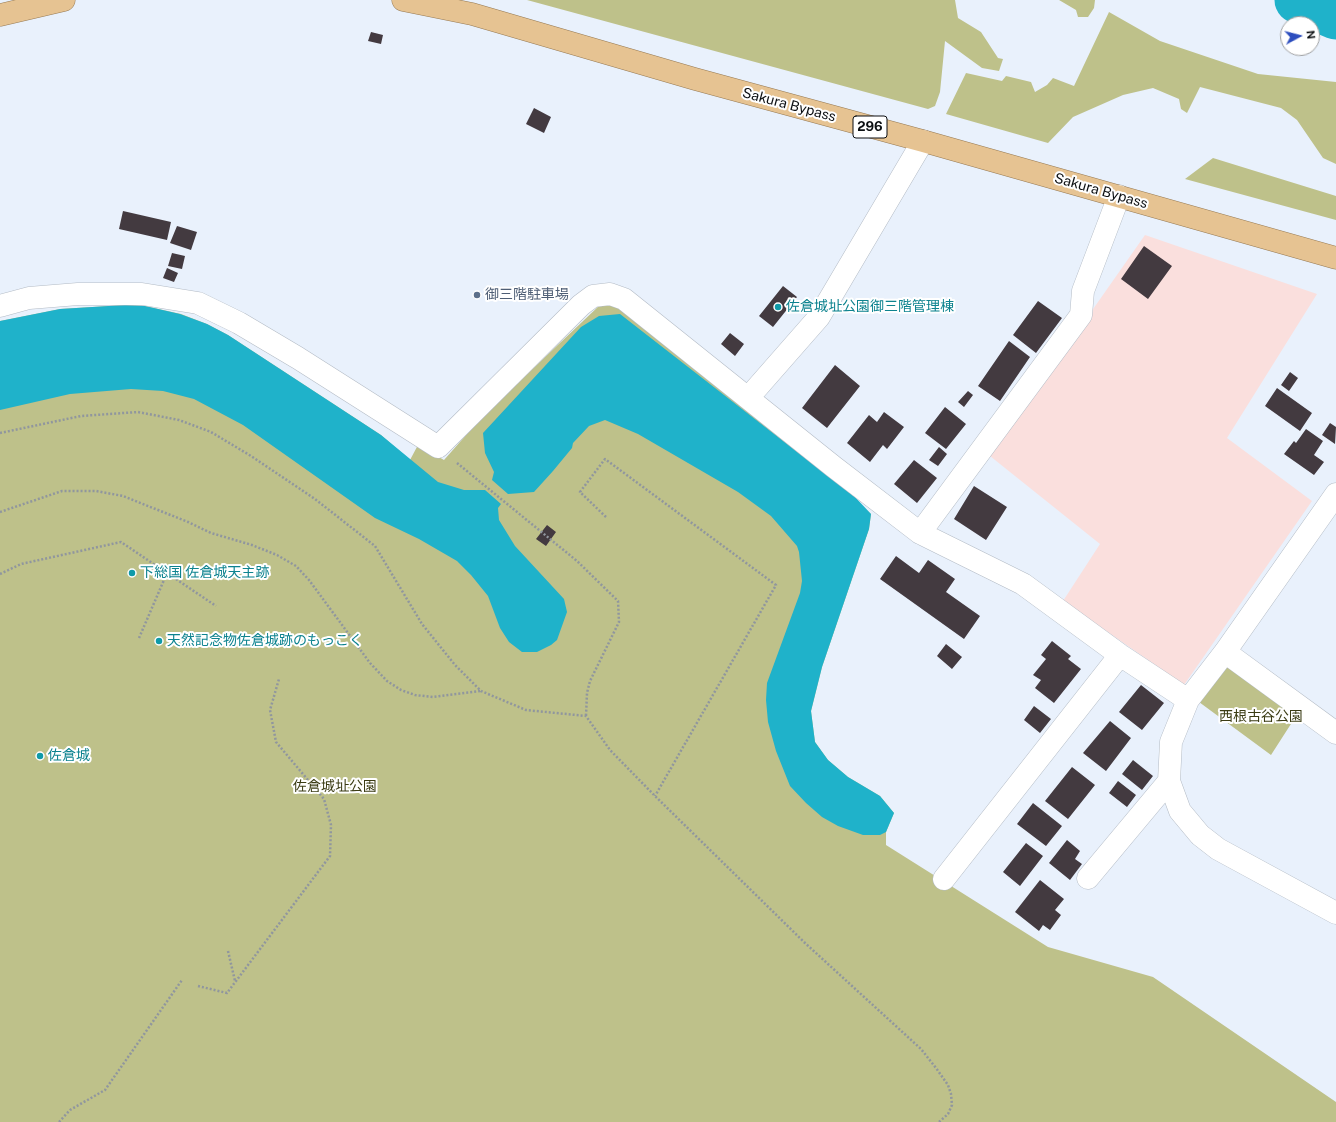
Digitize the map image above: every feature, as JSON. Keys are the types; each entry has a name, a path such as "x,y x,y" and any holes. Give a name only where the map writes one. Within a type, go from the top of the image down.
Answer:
{"highway":[{"path":"0,15 64,0"},
{"name":"Sakura Bypass","path":"403,0 472,14 695,79 923,141 1336,258"}],"street":[{"path":"748,398 818,316 923,141"},
{"path":"920,533 1081,315 1083,291 1119,196"},
{"path":"0,306 29,298 78,294 142,294 198,303 239,323 291,354 438,447 581,305 593,296 610,294 624,299 834,467 920,533 1023,584 1120,655 1188,700"},
{"path":"1336,494 1224,652 1188,700 1171,742 1169,781 1180,810 1200,835 1218,849 1336,913"},
{"path":"1224,652 1336,732"},
{"path":"944,880 1120,655"},
{"path":"1088,878 1169,781"}],"path":[{"path":"0,433 81,416 138,412 179,420 211,432 251,456 315,499 375,546 422,624 455,665 481,691 526,710 586,716"},
{"path":"438,447 577,561 618,601 619,622 590,681 587,693 586,716 610,750 655,796 805,943 925,1054 948,1085 951,1094 952,1105 948,1114 939,1122"},
{"path":"606,517 580,492 605,459 776,585 655,796"},
{"path":"0,512 62,491 96,491 123,496 188,522 211,533 264,550 296,566 309,580 370,663 386,681 401,690 415,695 433,697 481,691"},
{"path":"0,574 21,564 121,542 216,606"},
{"path":"139,638 167,573"},
{"path":"198,986 226,993 330,856 331,825 324,799 276,742 270,710 279,679"},
{"path":"228,951 235,981"},
{"path":"59,1122 70,1110 105,1090 182,980"}],"shaded area":[{"path":"1145,235 1317,294 1227,438 1312,501 1184,685 1063,601 1100,544 990,456"}],"green space":[{"path":"527,0 955,0 958,18 981,32 998,58 1003,59 999,71 982,68 945,41 940,92 935,106 928,109"},
{"path":"1059,0 1095,0 1094,8 1088,17 1078,17 1076,10"},
{"path":"1109,12 1160,41 1258,74 1336,82 1336,164 1323,158 1297,120 1281,108 1200,87 1187,113 1181,109 1179,99 1153,88 1123,95 1073,117 1048,143 946,114 966,73 1002,81 1006,76 1031,82 1035,92 1047,85 1053,78 1074,86"},
{"path":"1213,158 1336,196 1336,220 1185,179"},
{"name":"佐倉城址公園","path":"621,298 760,415 871,514 869,529 822,667 811,711 815,742 828,760 848,777 880,796 894,813 886,832 886,845 1048,947 1153,977 1336,1102 1336,1122 0,1122 0,321 60,309 125,305 145,306 181,314 207,324 228,335 381,435 410,460 418,445 444,460 483,416 601,304"},
{"name":"西根古谷公園","path":"1232,667 1298,713 1271,755 1199,702 1218,670"}],"water":[{"path":"125,305 145,306 180,314 207,324 228,335 381,435 438,482 464,490 485,490 501,504 498,508 499,520 515,546 564,599 567,612 557,640 551,645 537,652 522,652 509,642 500,628 488,596 457,561 419,539 375,518 243,425 194,399 163,391 131,389 70,394 0,410 0,321 60,309"},
{"path":"620,314 855,497 871,514 869,529 822,667 811,711 815,742 828,760 848,777 880,796 894,813 886,832 880,835 863,835 838,826 822,817 790,786 776,751 768,722 766,700 767,683 800,593 802,581 797,546 771,516 738,492 638,434 605,420 589,426 573,443 572,448 534,492 508,494 492,480 494,472 485,453 483,433 581,327 599,316"}],"building":[{"path":"371,32 383,35 381,44 368,41"},
{"path":"534,108 551,117 544,133 526,124"},
{"path":"123,211 171,222 167,240 119,229"},
{"path":"177,226 197,232 191,250 170,243"},
{"path":"1144,246 1172,266 1148,299 1121,279"},
{"path":"172,253 185,256 182,269 168,266"},
{"path":"167,268 178,273 174,282 163,278"},
{"name":"佐倉城址公園御三階管理棟","path":"783,286 797,297 773,327 759,316"},
{"path":"1038,301 1062,318 1036,353 1013,335"},
{"path":"730,333 744,344 735,356 721,344"},
{"path":"1009,341 1030,357 1000,401 978,386"},
{"path":"835,365 860,386 827,428 802,408"},
{"path":"1290,372 1298,378 1289,391 1281,385"},
{"path":"1277,388 1312,413 1300,431 1265,406"},
{"path":"968,391 973,395 964,407 958,402"},
{"path":"945,407 966,424 946,449 925,433"},
{"path":"884,412 904,427 887,449 883,445 870,462 847,443 869,415 877,422"},
{"path":"1330,423 1336,427 1335,444 1322,435"},
{"path":"1306,429 1323,441 1314,455 1324,462 1314,475 1284,454 1294,441 1296,443"},
{"path":"939,447 947,454 938,466 929,460"},
{"path":"914,460 937,478 917,503 894,484"},
{"path":"974,486 1007,507 986,540 954,519"},
{"path":"547,525 556,532 546,546 536,539"},
{"path":"896,556 919,573 928,560 955,579 946,592 980,616 964,639 880,579"},
{"path":"1052,641 1071,656 1068,659 1081,669 1054,703 1035,688 1041,680 1033,675 1046,659 1041,655"},
{"path":"946,644 962,657 952,669 937,656"},
{"path":"1141,685 1164,703 1142,730 1119,712"},
{"path":"1034,706 1051,719 1040,733 1024,720"},
{"path":"1110,721 1131,738 1106,771 1083,753"},
{"path":"1133,760 1153,776 1142,790 1122,774"},
{"path":"1072,767 1095,785 1068,819 1045,801"},
{"path":"1118,781 1136,795 1127,807 1109,793"},
{"path":"1033,803 1062,826 1046,846 1017,824"},
{"path":"1067,840 1080,851 1075,859 1082,864 1070,880 1049,863"},
{"path":"1026,843 1043,856 1020,886 1003,872"},
{"path":"1040,880 1064,899 1055,910 1061,915 1050,930 1043,925 1039,931 1015,912"}],"waterway":[{"path":"1298,0 1336,16"}],"place":[{"name":"御三階駐車場","path":"477,295"},
{"name":"佐倉城址公園御三階管理棟","path":"778,307"},
{"name":"下総国 佐倉城天主跡","path":"132,573"},
{"name":"天然記念物佐倉城跡のもっこく","path":"159,641"},
{"name":"佐倉城","path":"40,756"}]}
